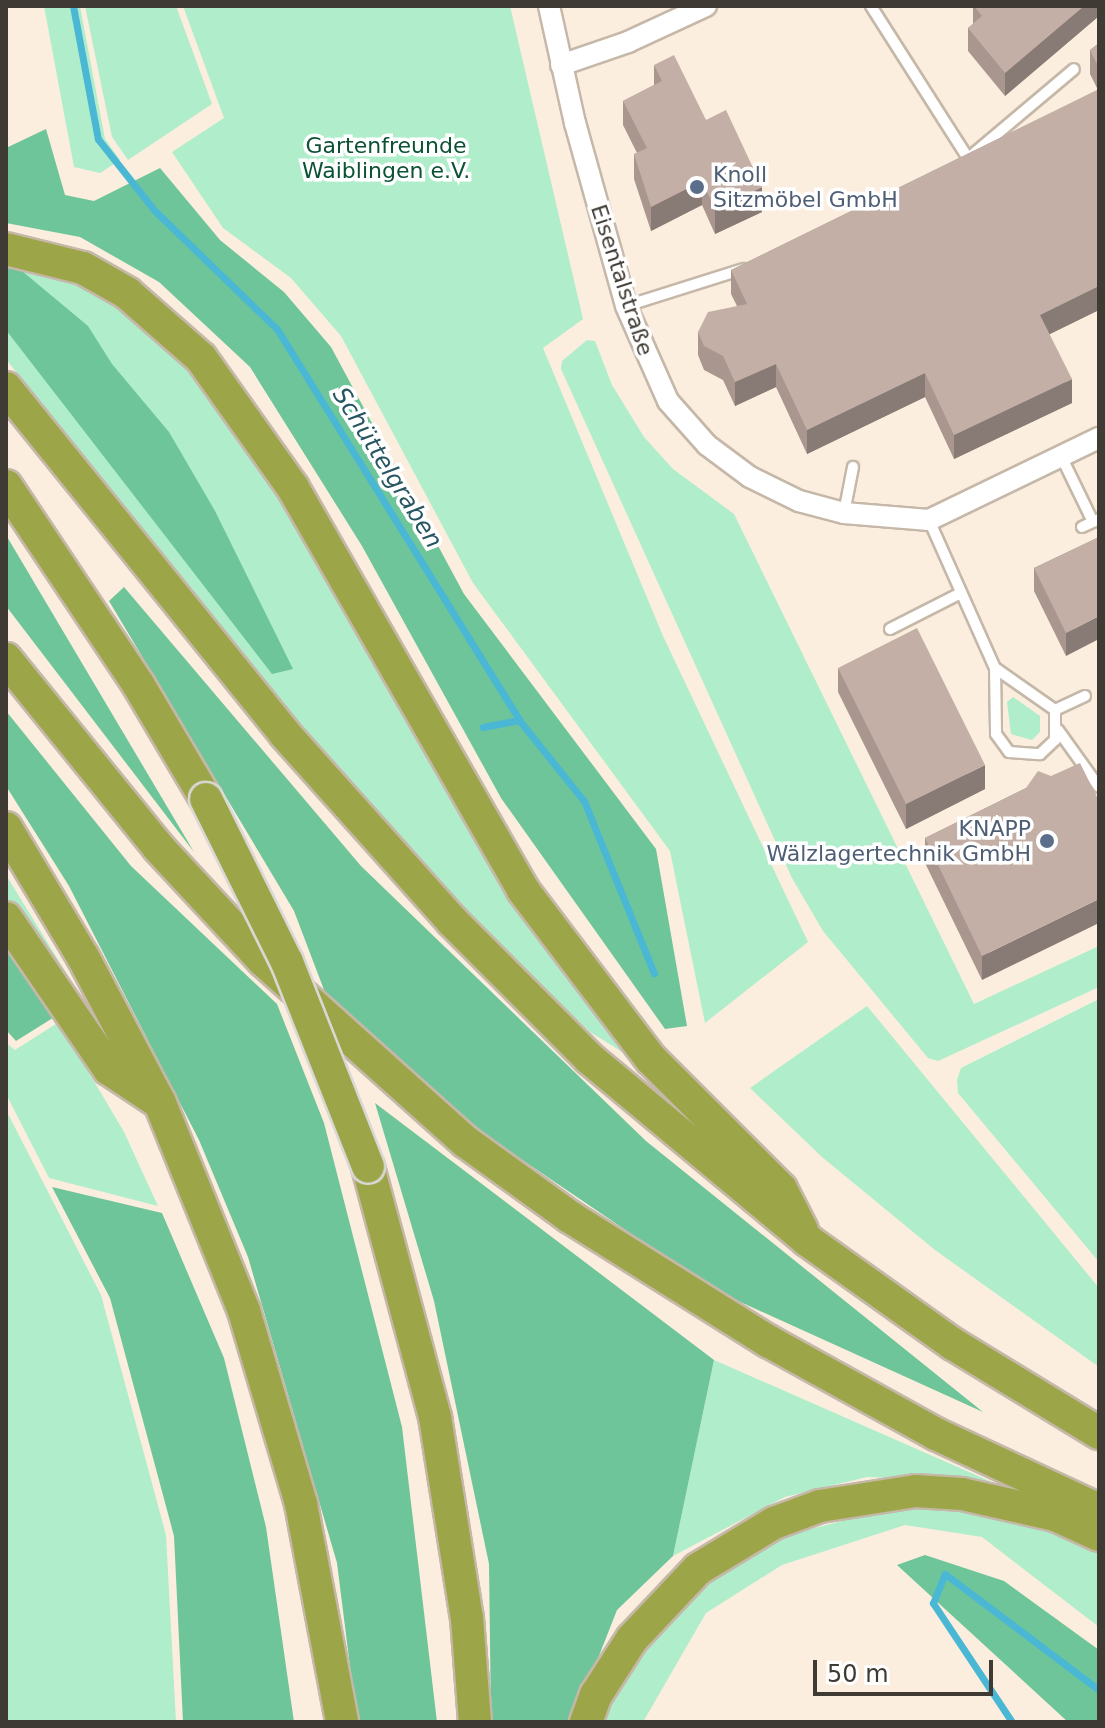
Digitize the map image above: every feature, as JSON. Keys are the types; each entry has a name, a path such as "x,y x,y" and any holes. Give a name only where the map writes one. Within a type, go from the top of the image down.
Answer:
{"highway":[{"path":"6,249 83,268 127,293 201,358 293,488 523,890 651,1059 781,1189 807,1240"},
{"path":"6,388 275,722 452,921 590,1059 807,1240 953,1344 1099,1433"},
{"path":"6,486 138,684 206,799 287,962 368,1167 414,1326 437,1431 467,1618 475,1722"},
{"path":"6,659 158,847 264,961 466,1142 570,1217 768,1341 936,1434 1099,1510"},
{"path":"6,828 83,957 160,1103 269,1386 324,1608 342,1722"},
{"path":"6,918 109,1069 160,1103"},
{"path":"586,1722 596,1695 632,1639 698,1569 774,1523 820,1506 916,1491 962,1494 1055,1515 1099,1535"}],"street":[{"name":"Eisentalstraße","path":"549,6 561,65 626,306 668,401 707,445 750,477 799,501 844,513 929,520"},
{"path":"561,65 628,42 706,6"},
{"path":"929,520 1099,438"}],"lane":[{"path":"871,6 968,158"},
{"path":"955,165 968,158 1074,69"},
{"path":"626,306 756,263"},
{"path":"1061,456 1096,520 1082,527"},
{"path":"844,513 853,467"},
{"path":"929,520 995,668 995,724 1001,744 1029,757 1048,748 1058,730"},
{"path":"890,629 961,593"},
{"path":"995,668 1055,710 1058,730 1099,787"},
{"path":"1055,710 1085,696"},
{"path":"1087,767 1099,763"}],"green space":[{"path":"44,6 80,6 105,139 120,160 100,173 74,167"},
{"path":"85,6 176,6 212,104 128,160 112,137"},
{"name":"Gartenfreunde Waiblingen e.V.","path":"183,6 510,6 583,319 543,348 663,636 808,942 705,1023 670,851 473,583 341,336 291,278 223,228 172,152 224,118"},
{"path":"46,129 65,195 94,201 160,168 220,240 284,292 331,347 464,594 656,849 687,1026 665,1029 501,798 362,546 250,367 159,282 80,237 6,223 6,148"},
{"path":"6,260 96,288 164,338 226,408 349,608 484,852 645,1066 590,1032 483,930 304,730 116,499 6,359"},
{"path":"16,266 88,326 112,364 169,432 215,511 293,669 272,674 6,330 6,267"},
{"path":"587,340 595,341 612,385 644,437 673,469 734,514 974,1004 1099,946 1099,987 938,1061 928,1058 823,931 792,878 561,369 562,361"},
{"path":"6,535 194,852 6,606"},
{"path":"124,587 361,866 646,1141 983,1412 714,1290 490,1138 329,1003 294,911 109,601"},
{"path":"1013,697 1040,716 1040,732 1032,740 1011,734 1007,702"},
{"path":"6,711 131,866 277,1004 324,1123 402,1427 437,1722 357,1722 337,1563 248,1257 199,1140 69,886 6,786"},
{"path":"6,875 84,1002 6,905"},
{"path":"6,951 56,1016 16,1041 6,1030"},
{"path":"1099,999 1099,1262 958,1093 957,1080 961,1068"},
{"path":"867,1006 1099,1288 1099,1367 935,1250 822,1157 750,1088"},
{"path":"59,1022 124,1132 158,1206 49,1178 6,1094 6,1043 15,1050"},
{"path":"375,1103 714,1360 673,1556 617,1610 573,1722 491,1722 489,1564 434,1301"},
{"path":"6,1110 101,1295 166,1535 176,1722 6,1722"},
{"path":"52,1187 162,1213 224,1358 266,1527 294,1722 183,1722 174,1536 110,1298"},
{"path":"714,1360 994,1483 867,1477 785,1497 673,1556"},
{"path":"899,1507 999,1515 1099,1549 1099,1627 982,1537 905,1525 782,1565 706,1613 643,1722 600,1722 606,1702 684,1596 778,1537"},
{"path":"925,1555 1004,1581 1099,1650 1099,1722 1068,1722 897,1565"}],"building":[{"path":"974,6 1084,6 1005,73 968,28 982,16"},
{"path":"1099,43 1099,68 1090,50"},
{"path":"674,55 706,120 726,110 762,187 715,209 702,181 651,207 634,154 647,148 623,101 662,81 654,65"},
{"path":"1099,89 1099,286 1040,315 1072,379 954,435 925,373 807,430 776,364 735,382 723,356 704,346 698,332 708,312 747,304 731,270"},
{"path":"1099,537 1099,616 1066,633 1034,568"},
{"path":"917,628 985,765 906,804 838,668"},
{"path":"1080,763 1099,801 1099,899 982,956 925,838 1026,788 1038,771 1051,776"}],"waterway":[{"name":"Schüttelgraben","path":"73,6 98,139 154,210 277,329 519,720 584,801 654,973"},
{"path":"483,727 519,720"},
{"name":"Schüttelgraben","path":"1012,1722 933,1603 945,1574 1099,1690"}],"place":[{"name":"Knoll Sitzmöbel GmbH","path":"697,187"},
{"name":"KNAPP Wälzlagertechnik GmbH","path":"1047,841"}]}
